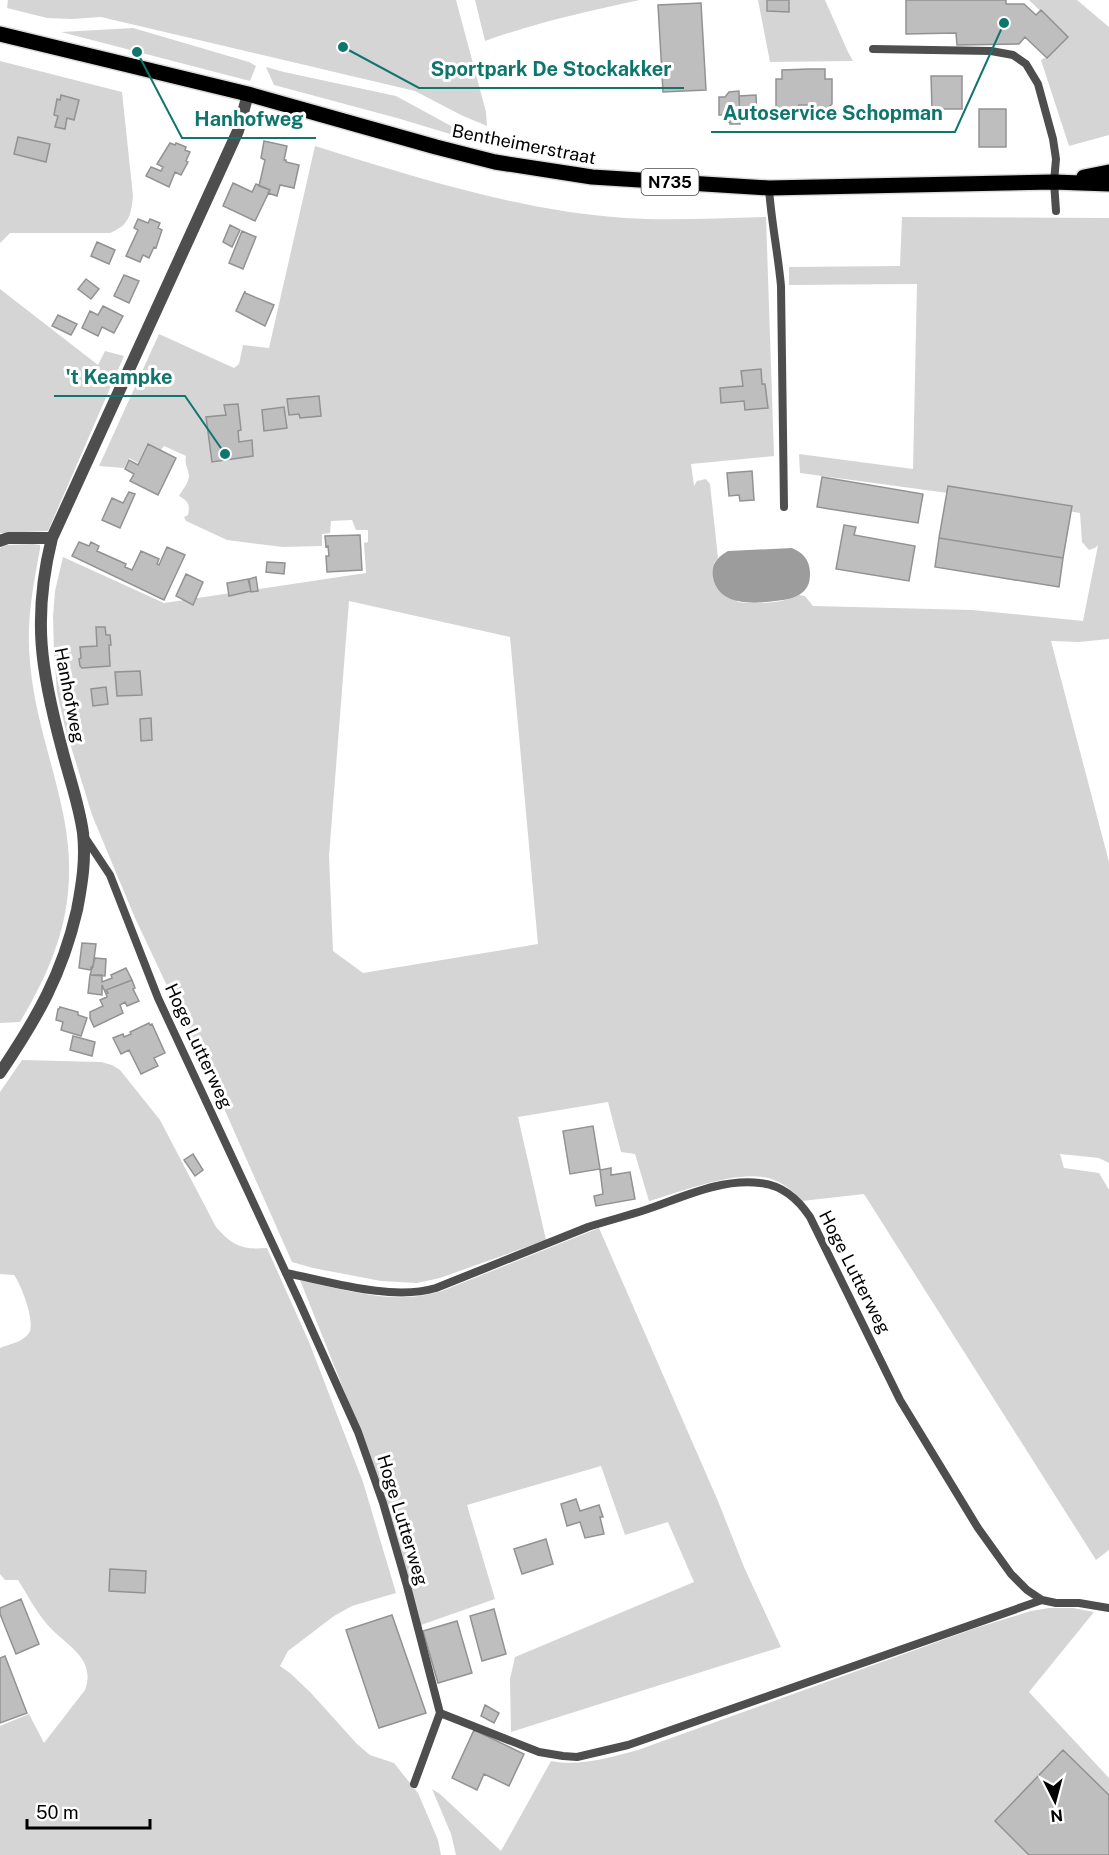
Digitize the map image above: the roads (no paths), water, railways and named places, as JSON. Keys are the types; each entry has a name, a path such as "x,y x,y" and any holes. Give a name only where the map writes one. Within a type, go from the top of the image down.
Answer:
{"main road":[{"name":"Bentheimerstraat","path":"0,34 248,94 495,162 592,177 769,188 1054,182 1109,184"},
{"name":"Bentheimerstraat","path":"1054,182 1109,172"}],"street":[{"name":"Hanhofweg","path":"0,1073 28,1032 52,988 66,952 82,884 83,833 46,689 41,656 42,594 45,566 52,538 238,131 248,94"},
{"path":"0,541 8,538 52,538"}],"lane":[{"path":"873,49 992,51 1013,55 1026,64 1038,84 1053,139 1056,159 1054,182 1056,212"},
{"path":"769,188 781,286 784,507"},
{"name":"Hoge Lutterweg","path":"83,833 110,875 158,998 358,1432 383,1503 440,1713"},
{"name":"Hoge Lutterweg","path":"286,1274 379,1292 420,1293 588,1227 714,1188 748,1182 776,1186 796,1199 810,1217 900,1400 978,1528 1011,1574 1026,1590 1042,1600"},
{"path":"414,1784 440,1713 539,1752 577,1757 645,1739 1042,1600 1108,1607"}],"place":[{"name":"Autoservice Schopman","path":"1004,23"},
{"name":"Sportpark De Stockakker","path":"343,47"},
{"name":"Hanhofweg","path":"137,52"},
{"name":"'t Keampke","path":"225,454"}]}
